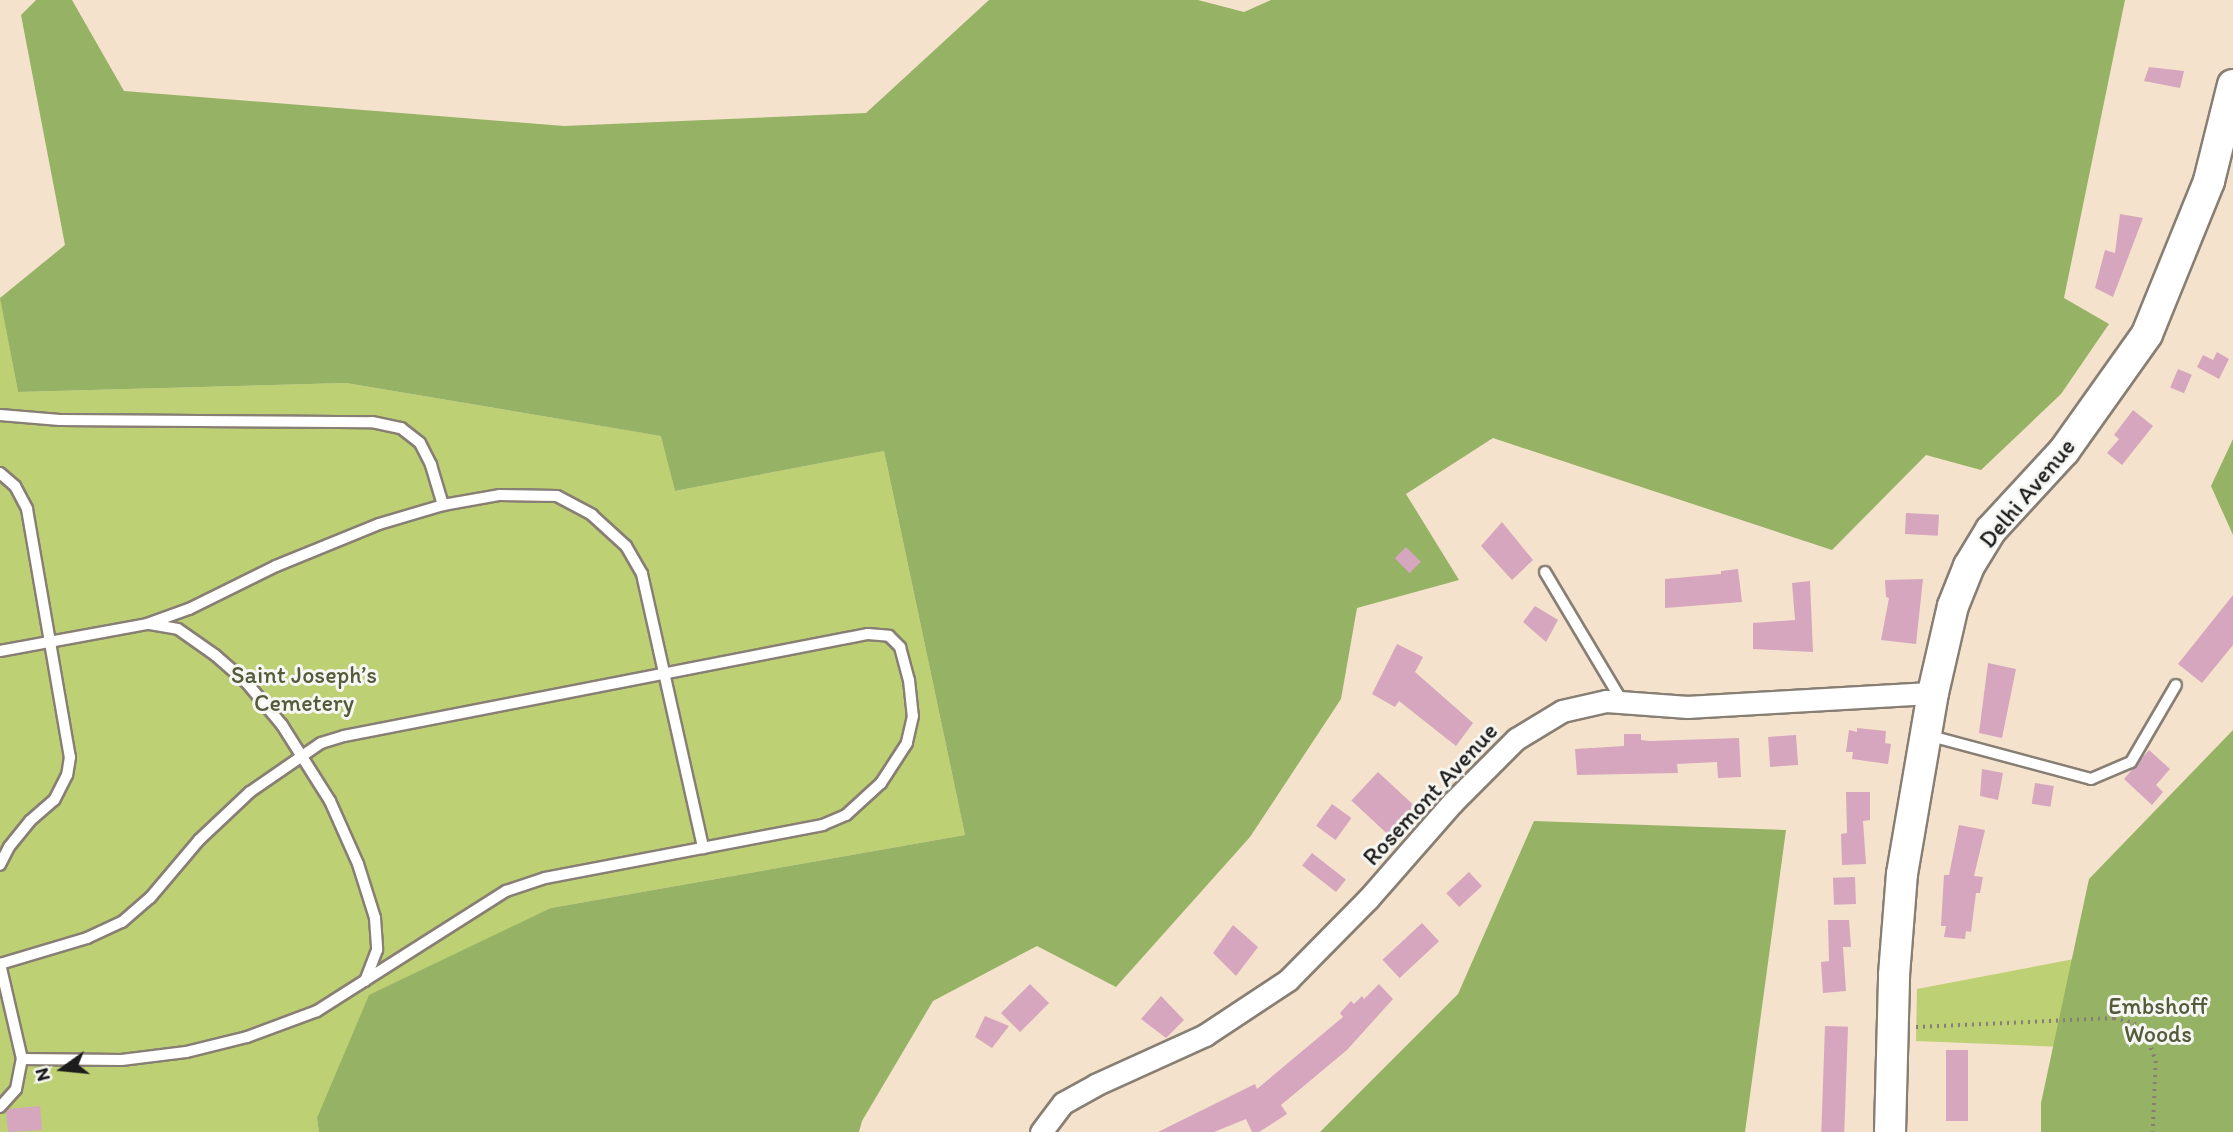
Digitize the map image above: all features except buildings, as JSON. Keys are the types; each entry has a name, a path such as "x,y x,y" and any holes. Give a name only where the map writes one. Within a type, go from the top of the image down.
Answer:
{"street":[{"name":"Delhi Avenue","path":"1891,1132 1892,1019 1902,874 1933,693 1953,606 1969,566 1991,530 2064,451 2147,334 2208,181 2233,85"},
{"name":"Rosemont Avenue","path":"1041,1132 1063,1103 1095,1085 1205,1035 1288,980 1368,899 1452,803 1516,739 1562,711 1606,701 1688,707 1933,693"}],"lane":[{"path":"0,415 60,420 372,422 401,428 420,443 431,465 443,505"},
{"path":"0,473 15,486 27,509 70,757 66,775 54,800 23,830 0,865"},
{"path":"0,651 147,624 189,609 276,566 379,524 443,505 500,495 557,496 592,516 626,546 642,574 703,848"},
{"path":"1545,572 1622,701"},
{"path":"147,624 178,629 215,655 247,683 282,725 302,756 335,814 358,864 375,918 377,950 365,981"},
{"path":"0,1107 16,1089 22,1059 0,964 88,938 122,922 150,898 199,840 250,792 321,743 344,736 868,634 889,636 900,647 909,680 913,716 907,743 881,783 846,815 823,825 545,878 506,891 317,1011 247,1037 186,1052 121,1060 22,1059"},
{"path":"1927,734 2091,779 2131,761 2176,685"}],"path":[{"path":"1892,1019 2115,1017 2134,1023 2146,1035 2156,1061 2153,1132"}],"green space":[{"path":"36,0 72,0 124,91 564,126 866,113 989,0 1198,0 1244,12 1271,0 2125,0 2064,298 2109,324 2061,394 1981,470 1926,455 1832,550 1493,438 1406,494 1459,580 1357,608 1341,699 1250,837 1116,987 1037,946 933,1001 862,1121 859,1132 319,1132 317,1118 369,995 551,908 965,835 884,451 675,491 661,436 346,383 18,392 0,298 65,245 21,15"},
{"name":"Saint Joseph’s Cemetery","path":"0,296 18,392 346,383 662,436 675,491 884,451 965,835 551,908 317,1118 319,1132 0,1132"},
{"path":"2233,439 2233,535 2211,486"},
{"name":"Embshoff Woods","path":"2233,730 2233,1132 2041,1132 2041,1103 2089,879"},
{"path":"1534,821 1786,830 1745,1132 1320,1132 1458,994"},
{"path":"2143,946 2233,1132 2088,1048 1916,1041 1917,989"}]}
